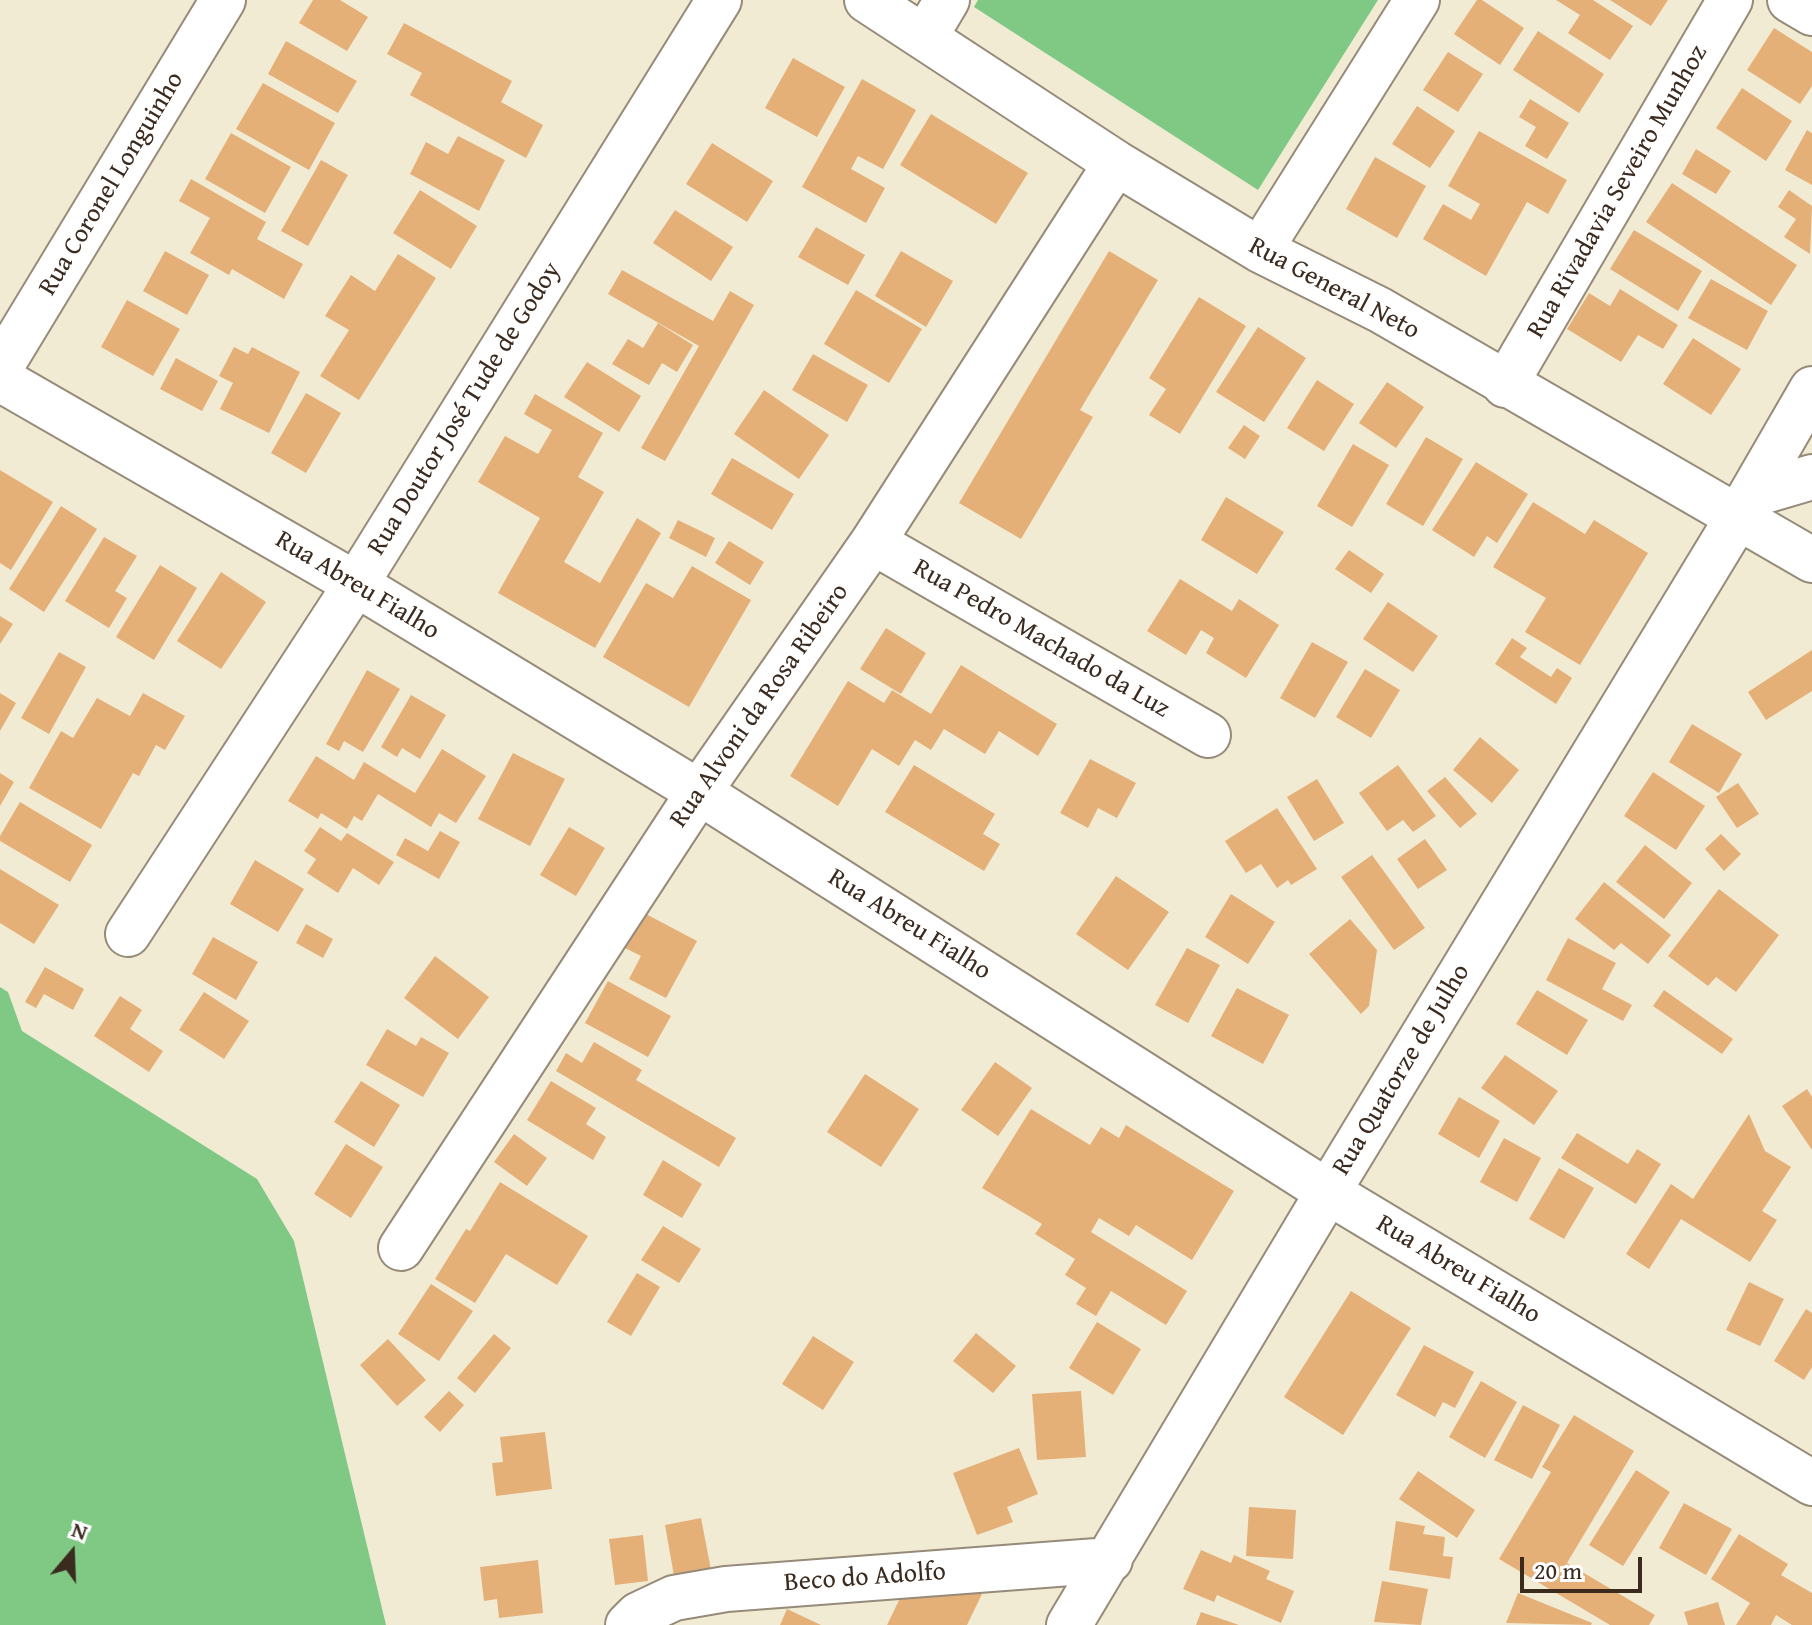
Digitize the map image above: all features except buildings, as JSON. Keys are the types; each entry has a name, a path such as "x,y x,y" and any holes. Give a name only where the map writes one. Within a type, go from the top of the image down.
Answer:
{"street":[{"name":"Rua Coronel Longuinho","path":"0,368 223,0"},
{"name":"Rua Doutor José Tude de Godoy","path":"128,934 356,584 719,0"},
{"name":"Rua General Neto","path":"867,0 1116,163 1260,250 1380,310 1505,385 1744,506 1812,560"},
{"path":"925,37 947,0"},
{"path":"1260,250 1417,0"},
{"name":"Rua Rivadavia Seveiro Munhoz","path":"1505,385 1730,0"},
{"path":"1790,0 1812,13"},
{"name":"Rua Alvoni da Rosa Ribeiro","path":"401,1248 699,792 873,542 1116,163"},
{"name":"Rua Abreu Fialho","path":"0,379 356,584 699,792 1328,1192 1812,1483"},
{"name":"Rua Quatorze de Julho","path":"1069,1625 1812,389"},
{"path":"1744,506 1812,477"},
{"name":"Rua Pedro Machado da Luz","path":"873,542 1208,735"},
{"name":"Beco do Adolfo","path":"628,1625 638,1615 674,1598 726,1589 1110,1560"}],"green space":[{"path":"978,0 1378,0 1258,190 974,7"},
{"path":"0,987 8,992 22,1031 257,1179 294,1241 386,1625 0,1625"}]}
